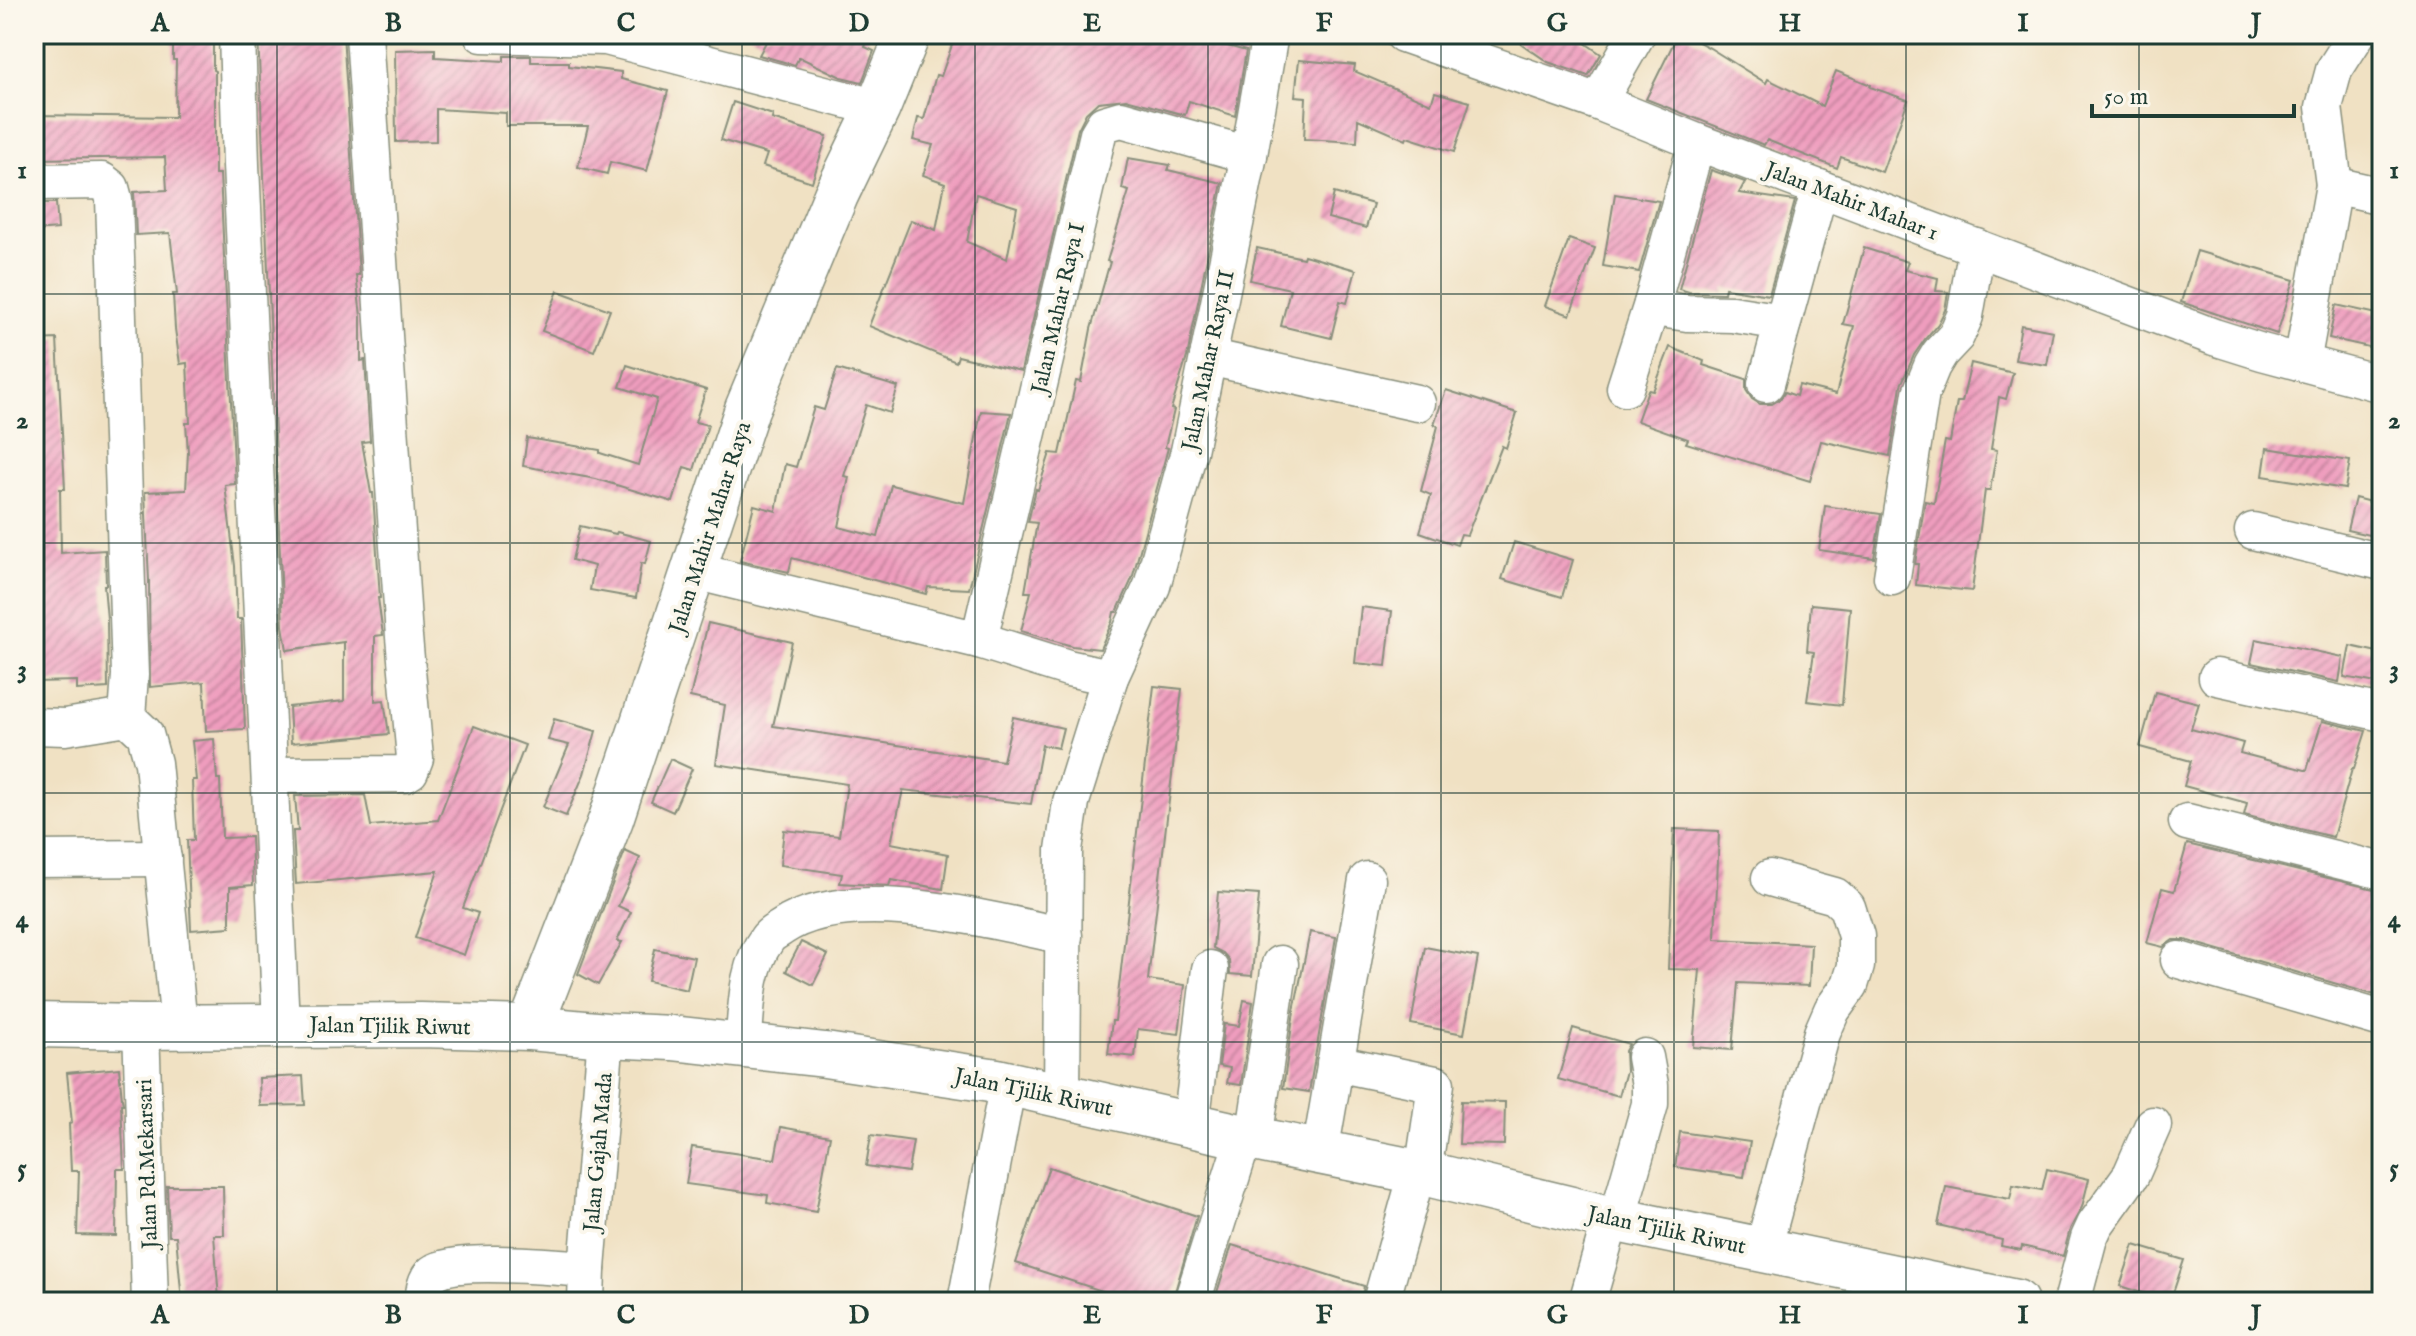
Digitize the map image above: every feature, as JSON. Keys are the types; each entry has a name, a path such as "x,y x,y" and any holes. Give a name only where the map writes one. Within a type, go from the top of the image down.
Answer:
{"main road":[{"name":"Jalan Mahir Mahar Raya","path":"530,1028 611,819 747,409 836,195 878,108 908,34"},
{"name":"Jalan Tjilik Riwut","path":"34,1025 281,1024 530,1028 672,1038 825,1055 1008,1083 1320,1153 1417,1184 1763,1249 1922,1291 2000,1300"}],"street":[{"path":"237,34 281,1024"},
{"path":"270,775 405,774 414,766 364,34"},
{"path":"482,34 606,37 878,108"},
{"name":"Jalan Mahar Raya II","path":"1062,1096 1064,850 1067,822 1110,677 1152,586 1189,451 1249,155 1270,34"},
{"path":"1598,102 1637,34"},
{"path":"2302,363 2334,185 2324,107 2334,70 2357,34"},
{"name":"Jalan Mahir Mahar 1","path":"1426,37 2214,337 2382,384"},
{"name":"Jalan Mahar Raya I","path":"979,640 1098,134 1104,124 1121,119 1249,155"},
{"path":"1625,388 1697,142"},
{"path":"34,182 102,181 111,188 114,199 130,675 127,717 65,727 34,726"},
{"path":"2334,185 2382,196"},
{"path":"1766,384 1820,188"},
{"path":"1892,577 1921,393 1932,366 1956,336 1965,316 1977,247"},
{"path":"1652,304 1677,312 1732,314 1783,322"},
{"path":"1208,357 1417,403"},
{"path":"2253,531 2382,562"},
{"path":"694,571 979,640 1068,668 1110,677"},
{"path":"2217,677 2382,713"},
{"name":"Jalan Pd.Mekarsari","path":"127,717 145,734 153,763 163,858 150,1302"},
{"path":"2187,822 2382,871"},
{"path":"34,859 163,858"},
{"path":"1763,1249 1822,1033 1832,1010 1850,985 1856,966 1856,936 1847,907 1835,896 1770,878"},
{"path":"1320,1153 1367,880"},
{"path":"743,1046 750,973 768,937 796,918 833,908 894,907 954,912 1064,936"},
{"path":"2179,960 2382,1019"},
{"path":"1192,1302 1249,1138 1280,964"},
{"path":"1191,1125 1210,969"},
{"name":"Jalan Gajah Mada","path":"423,1302 428,1279 434,1272 448,1268 526,1264 587,1285 606,1035"},
{"path":"1587,1302 1650,1104 1645,1057"},
{"path":"1335,1063 1436,1084 1417,1184 1381,1302"},
{"path":"966,1302 1008,1083"},
{"path":"2072,1302 2089,1238 2131,1175 2153,1125"}],"building":[{"path":"173,34 213,34 215,174 220,174 235,484 225,485 235,566 237,619 241,619 245,729 206,731 204,682 150,687 145,492 186,490 186,423 190,423 187,363 180,364 175,329 173,294 177,294 170,233 136,235 134,192 167,190 165,157 35,159 35,115 175,117"},
{"path":"258,34 343,34 359,275 356,275 361,316 361,361 365,360 370,441 362,442 373,493 383,635 375,636 375,701 384,700 389,734 291,743 289,707 344,701 344,642 287,650 283,626"},
{"path":"748,34 869,34 865,47 874,51 862,82 841,77 799,57 795,65 759,55 766,42"},
{"path":"956,34 1228,34 1224,45 1246,51 1235,116 1189,101 1185,115 1126,99 1098,102 1086,113 1078,129 1021,371 958,356 956,362 869,326 911,220 936,230 945,183 923,175 933,145 913,140 918,118 924,119 936,75 941,76","holes":["976,194 1017,207 1007,259 967,242"]},
{"path":"1507,34 1572,34 1601,54 1588,76 1548,62"},
{"path":"1678,34 1684,34 1710,48 1766,83 1768,79 1822,106 1836,71 1908,100 1882,172 1841,157 1837,168 1767,140 1764,145 1646,99"},
{"path":"435,49 435,57 504,61 504,56 531,56 531,62 569,62 569,66 621,72 621,79 668,91 647,171 610,162 607,174 578,167 588,126 506,126 506,113 436,109 436,141 396,142 395,50"},
{"path":"1299,60 1355,65 1354,71 1431,104 1435,92 1470,102 1454,152 1407,137 1406,140 1358,119 1357,142 1304,139 1306,97 1295,96"},
{"path":"733,102 773,115 772,119 827,136 812,182 763,166 767,154 721,140"},
{"path":"1128,158 1170,165 1168,170 1222,183 1187,357 1171,409 1174,410 1165,447 1168,448 1132,579 1117,612 1114,612 1100,649 1072,646 1021,631 1031,592 1025,592 1037,523 1028,522 1036,489 1050,453 1060,454 1076,381 1081,382 1091,329 1110,262 1107,261 1129,191 1122,189"},
{"path":"1711,170 1745,182 1739,193 1795,201 1769,295 1725,288 1724,293 1679,289"},
{"path":"1334,193 1373,204 1366,228 1328,218"},
{"path":"1615,194 1659,201 1639,272 1603,266"},
{"path":"34,203 56,203 58,229 34,231"},
{"path":"1569,239 1595,248 1570,315 1545,306"},
{"path":"1257,248 1303,258 1304,255 1356,270 1347,303 1340,301 1331,338 1281,326 1290,289 1250,280"},
{"path":"1864,248 1908,262 1905,270 1938,278 1936,291 1948,292 1945,310 1938,324 1914,355 1901,385 1890,456 1821,441 1810,481 1686,443 1688,439 1637,421 1648,390 1653,391 1670,347 1704,361 1703,365 1746,379 1746,390 1760,404 1772,404 1785,392 1796,396 1799,385 1836,394 1854,326 1843,324"},
{"path":"2197,251 2294,280 2277,334 2181,302"},
{"path":"558,291 610,310 594,351 542,331"},
{"path":"2336,305 2382,315 2382,350 2329,338"},
{"path":"2021,325 2053,331 2047,365 2015,360"},
{"path":"57,339 65,489 60,489 61,553 105,550 108,688 77,690 77,681 34,682 34,340"},
{"path":"1971,363 2013,373 2006,399 1999,397 1991,449 1997,450 1990,490 1985,490 1972,591 1916,585 1918,564 1915,564 1925,501 1934,503 1945,441 1950,442 1957,402 1962,402"},
{"path":"627,365 706,390 695,422 708,425 694,470 684,467 673,502 596,479 523,466 527,438 600,450 600,453 638,465 657,399 620,387"},
{"path":"837,369 898,387 890,413 866,405 844,476 849,477 839,527 878,537 891,485 964,503 981,411 1011,413 969,589 928,587 926,594 792,558 789,572 740,561 754,505 776,511 785,464 796,467 814,407 824,410"},
{"path":"1446,390 1517,413 1506,448 1502,446 1467,535 1461,534 1457,545 1420,532 1431,495 1421,491 1438,426 1434,424"},
{"path":"2267,448 2350,461 2345,489 2263,476"},
{"path":"2355,498 2382,505 2382,538 2347,530"},
{"path":"1825,506 1881,514 1874,558 1819,550"},
{"path":"580,526 651,541 645,564 641,563 636,598 590,590 594,566 572,560"},
{"path":"1514,542 1573,560 1562,597 1502,579"},
{"path":"1811,604 1850,608 1842,705 1807,701 1814,652 1807,651"},
{"path":"1361,607 1392,611 1386,666 1355,663"},
{"path":"708,623 792,642 773,726 1003,761 1013,717 1063,728 1058,748 1042,745 1031,804 903,790 891,843 948,854 943,889 891,880 889,886 840,883 842,874 780,865 784,830 839,836 847,784 716,764 725,705 690,697"},
{"path":"2256,639 2343,657 2339,682 2251,663"},
{"path":"2350,646 2382,653 2382,684 2344,677"},
{"path":"1154,686 1182,689 1148,980 1185,985 1179,1034 1138,1029 1135,1057 1108,1054 1112,1021 1115,1021"},
{"path":"2155,692 2199,703 2191,729 2243,743 2240,753 2305,770 2322,721 2366,731 2333,837 2244,815 2247,803 2184,786 2191,761 2140,747"},
{"path":"554,719 596,731 584,774 566,816 543,807 569,745 548,740"},
{"path":"474,726 525,745 463,908 478,913 464,955 415,938 438,871 296,884 293,831 298,831 295,796 365,795 371,826 438,820"},
{"path":"214,739 217,779 220,779 222,838 251,837 253,885 230,887 230,927 191,930 187,840 194,840 192,780 196,780 192,741"},
{"path":"670,759 692,769 673,812 651,802"},
{"path":"1674,829 1719,831 1715,939 1811,944 1809,986 1738,983 1732,1050 1693,1047 1700,970 1668,969"},
{"path":"2187,844 2382,891 2382,997 2185,940 2173,940 2163,947 2147,943 2162,888 2174,891"},
{"path":"625,851 640,858 618,906 631,912 617,941 622,942 598,985 578,974"},
{"path":"1218,892 1259,895 1252,976 1230,974 1229,960 1213,948"},
{"path":"1310,932 1336,937 1309,1092 1283,1088"},
{"path":"801,942 828,955 813,985 786,971"},
{"path":"1425,947 1478,957 1464,1034 1411,1024"},
{"path":"655,949 694,957 687,990 648,981"},
{"path":"1244,1000 1253,1002 1241,1085 1227,1083 1230,1068 1219,1066 1224,1024 1239,1026"},
{"path":"1573,1028 1629,1044 1625,1051 1626,1071 1619,1096 1558,1079"},
{"path":"119,1068 124,1169 117,1169 116,1236 77,1235 79,1171 71,1171 69,1124 72,1123 67,1073"},
{"path":"303,1076 305,1105 260,1106 259,1078"},
{"path":"1461,1101 1505,1102 1504,1145 1459,1144"},
{"path":"781,1127 830,1136 816,1212 767,1203 768,1195 686,1184 692,1147 775,1159"},
{"path":"1680,1132 1750,1142 1744,1177 1675,1167"},
{"path":"871,1135 913,1141 908,1172 866,1166"},
{"path":"1049,1167 1197,1216 1172,1302 1136,1302 1016,1263"},
{"path":"2047,1169 2089,1179 2063,1256 2022,1246 2021,1250 2001,1246 2002,1240 1938,1225 1946,1187 2010,1199 2013,1185 2042,1190"},
{"path":"167,1186 223,1186 224,1235 214,1235 219,1299 182,1302 176,1236 169,1236"},
{"path":"1232,1245 1364,1286 1361,1302 1214,1302"},
{"path":"2134,1245 2184,1260 2170,1302 2120,1286"}]}
